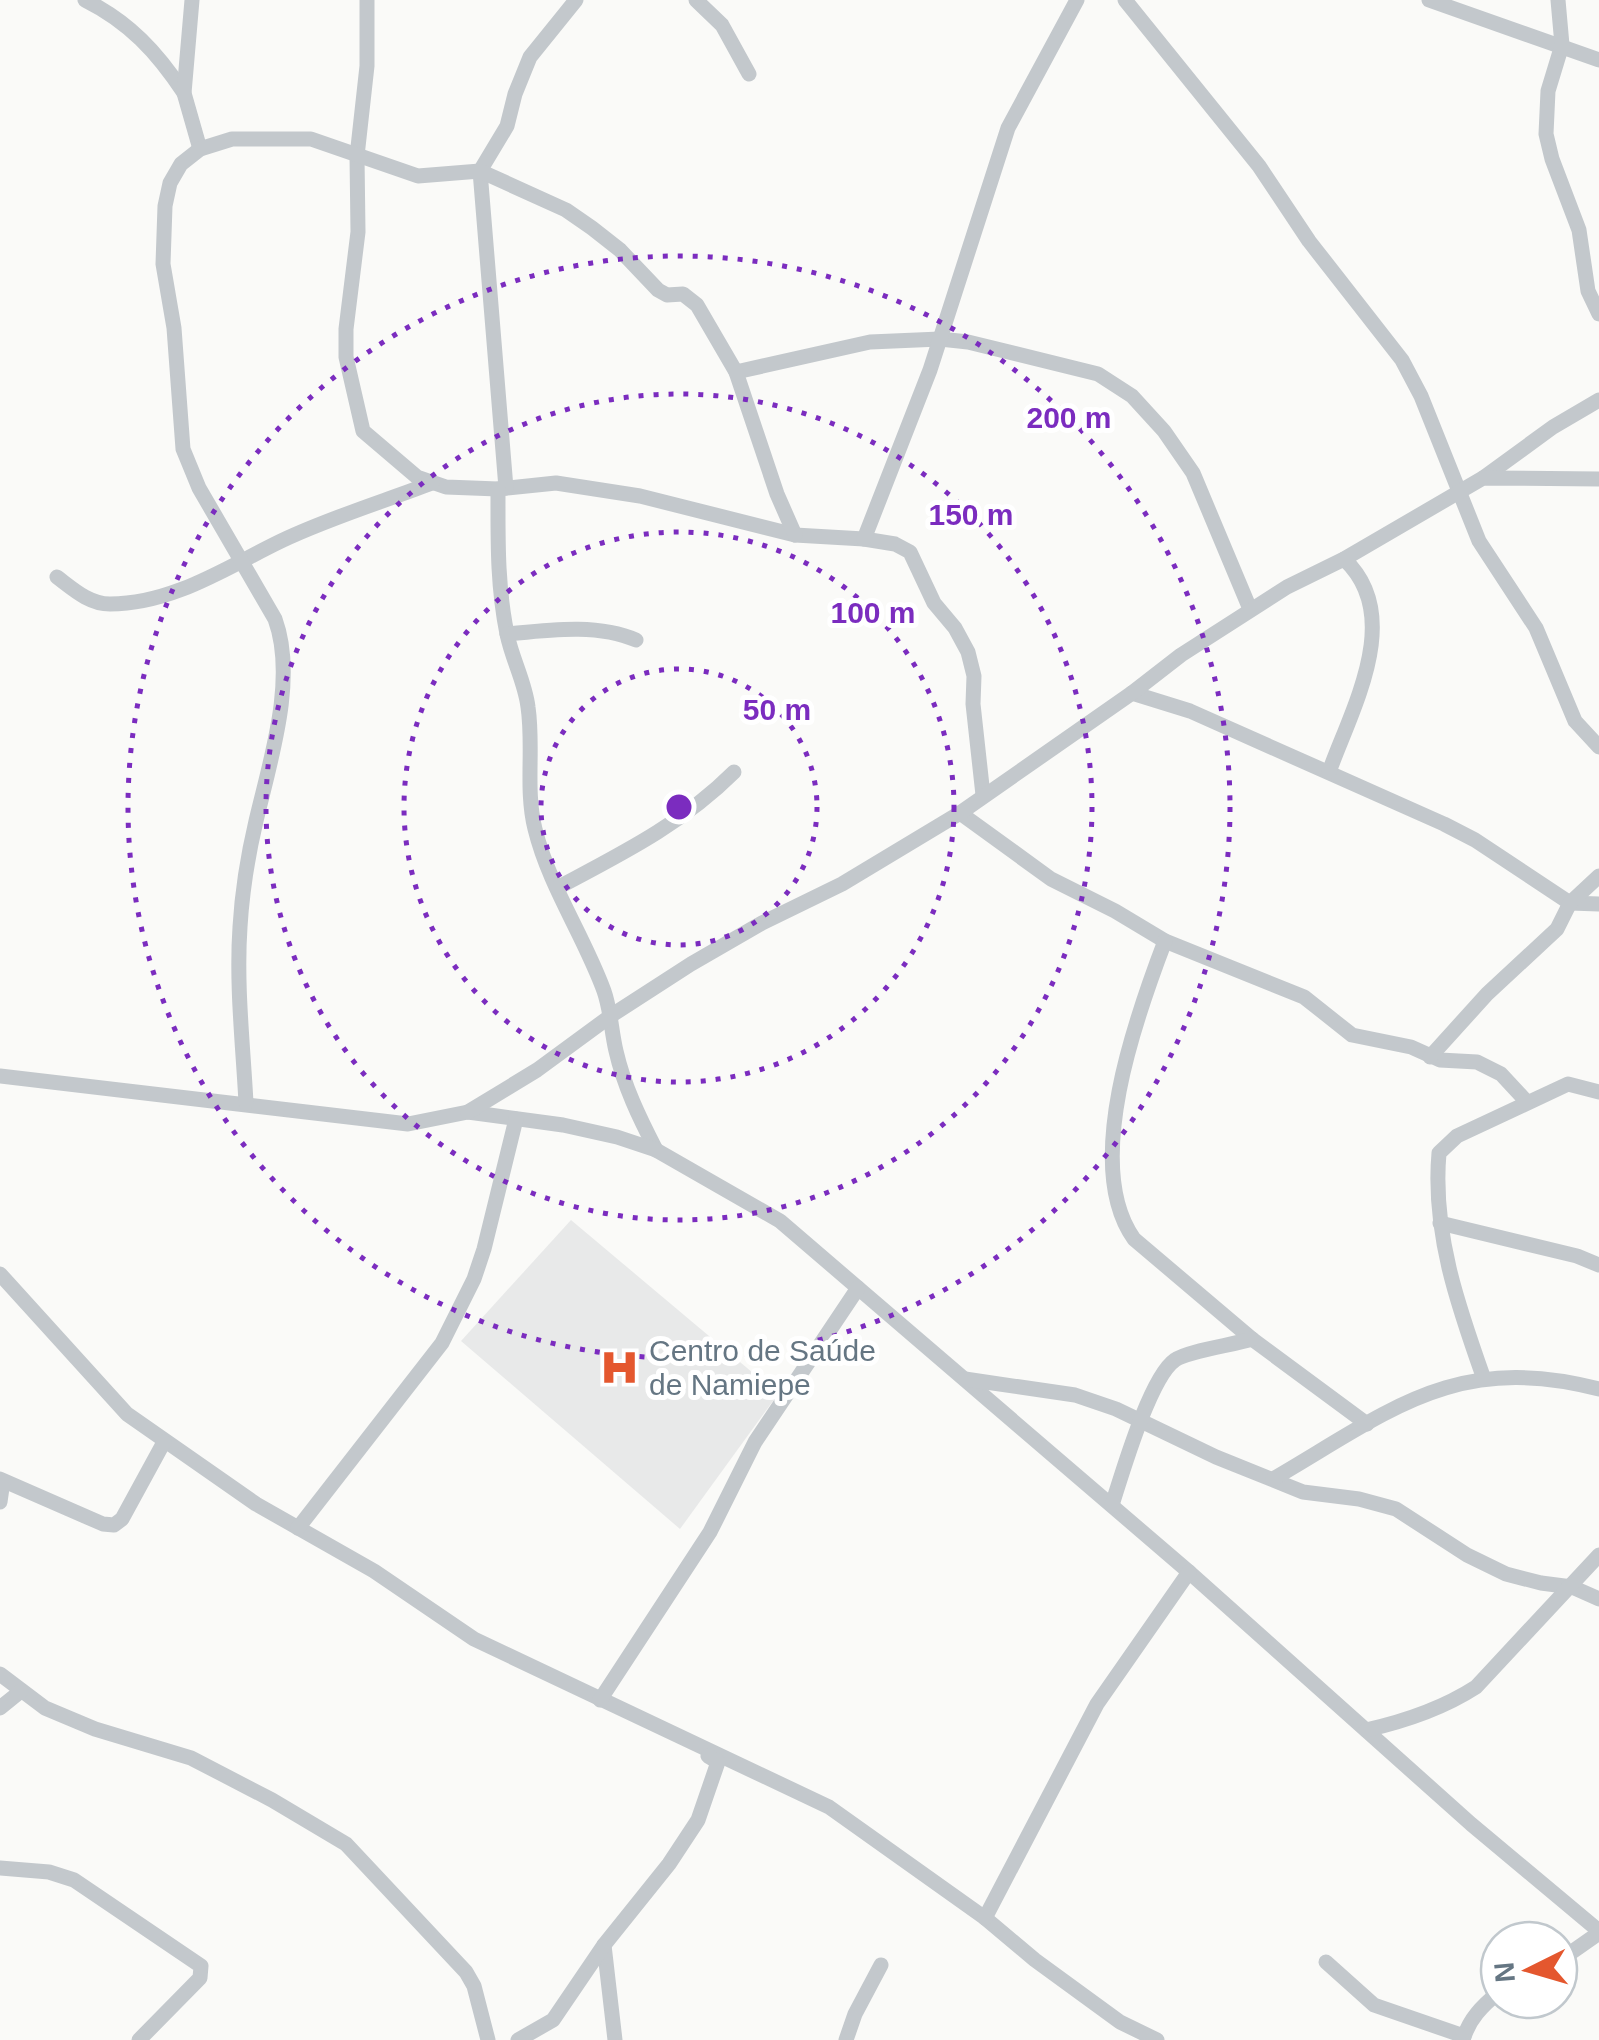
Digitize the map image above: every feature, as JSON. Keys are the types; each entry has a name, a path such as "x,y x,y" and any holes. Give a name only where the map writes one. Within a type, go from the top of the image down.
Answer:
{"street":[{"path":"85,0 112,14 144,40 184,93"},
{"path":"192,0 184,93 200,149"},
{"path":"367,0 367,66 357,156 358,232 346,329 346,357 363,432 393,460 432,483 464,490 556,483 640,496 794,536 896,544 910,552 934,603 962,640 974,676 973,704 983,795"},
{"path":"576,0 530,57 517,86 507,126 480,171 502,489 496,552 507,634 527,700 532,734 531,803 535,830 592,961 612,1015 612,1035 624,1082 656,1150"},
{"path":"696,0 722,25 749,74"},
{"path":"864,540 940,339 1008,128 1077,0"},
{"path":"1125,0 1259,166 1309,241 1390,341 1421,396 1479,541 1549,654 1575,721 1599,748"},
{"path":"1429,0 1599,60"},
{"path":"1558,0 1562,44 1548,92 1546,134 1579,230 1588,291 1599,314"},
{"path":"246,1103 240,925 254,827 278,727 282,651 275,619 199,488 183,449 174,328 164,264 165,206 170,183 181,164 200,149 232,140 311,139 418,176 480,171 566,210 620,250 662,293 689,297 706,319 736,372 794,536"},
{"path":"736,372 870,342 940,339 968,342 1098,374 1132,396 1164,430 1192,473 1250,610"},
{"path":"468,1112 537,1070 612,1015 762,922 842,884 960,814 1250,610 1460,494 1552,427 1599,400"},
{"path":"1483,478 1599,479"},
{"path":"56,578 90,601 140,602 179,591 326,522 432,483"},
{"path":"1329,772 1367,667 1373,639 1367,593 1358,573 1344,559"},
{"path":"507,634 600,630 636,640"},
{"path":"1132,694 1190,711 1474,840 1570,903 1599,904"},
{"path":"557,888 661,833 710,797 734,772"},
{"path":"960,814 1051,880 1165,941 1304,997 1352,1035 1411,1047 1430,1057 1477,1062 1500,1074 1526,1101"},
{"path":"1430,1057 1486,994 1557,929 1570,903 1599,876"},
{"path":"1165,941 1131,1035 1122,1080 1116,1120 1115,1197 1122,1221 1134,1239 1252,1340 1367,1424"},
{"path":"0,1076 408,1124 468,1112 617,1137 656,1150 780,1221 1112,1505 1470,1824 1599,1932"},
{"path":"1484,1379 1459,1306 1440,1223 1439,1153 1444,1146 1526,1101 1568,1084 1599,1092"},
{"path":"298,1528 442,1343 474,1280 516,1118"},
{"path":"1440,1223 1599,1264"},
{"path":"0,1274 127,1414 256,1504 374,1572 474,1639 828,1808 985,1918 1120,2022 1156,2040"},
{"path":"600,1700 710,1532 754,1442 858,1288"},
{"path":"1112,1505 1139,1420 1169,1365 1176,1359 1252,1340"},
{"path":"1273,1480 1413,1398 1484,1379 1528,1376 1599,1389"},
{"path":"965,1378 1075,1395 1302,1492 1381,1503 1417,1520 1466,1556 1506,1574 1541,1584 1572,1587 1599,1599"},
{"path":"0,1502 2,1480 103,1524 114,1525 122,1520 164,1442"},
{"path":"1366,1730 1412,1719 1476,1687 1599,1556"},
{"path":"985,1918 1097,1704 1189,1572"},
{"path":"0,1674 45,1708 74,1722 191,1758 346,1844 466,1972 474,1986 488,2040"},
{"path":"0,1708 22,1690"},
{"path":"518,2040 553,2020 698,1820 718,1762 688,1742"},
{"path":"0,1868 49,1872 74,1880 201,1966 200,1978 138,2040"},
{"path":"604,1945 615,2040"},
{"path":"1326,1962 1374,2004 1463,2038 1479,2010"},
{"path":"846,2040 881,1964"},
{"path":"1113,2040 1120,2022"}],"shaded area":[{"name":"Centro de Saúde de Namiepe","path":"571,1220 778,1394 680,1529 461,1341"}],"place":[{"name":"Centro de Saúde de Namiepe","path":"619,1367"}]}
